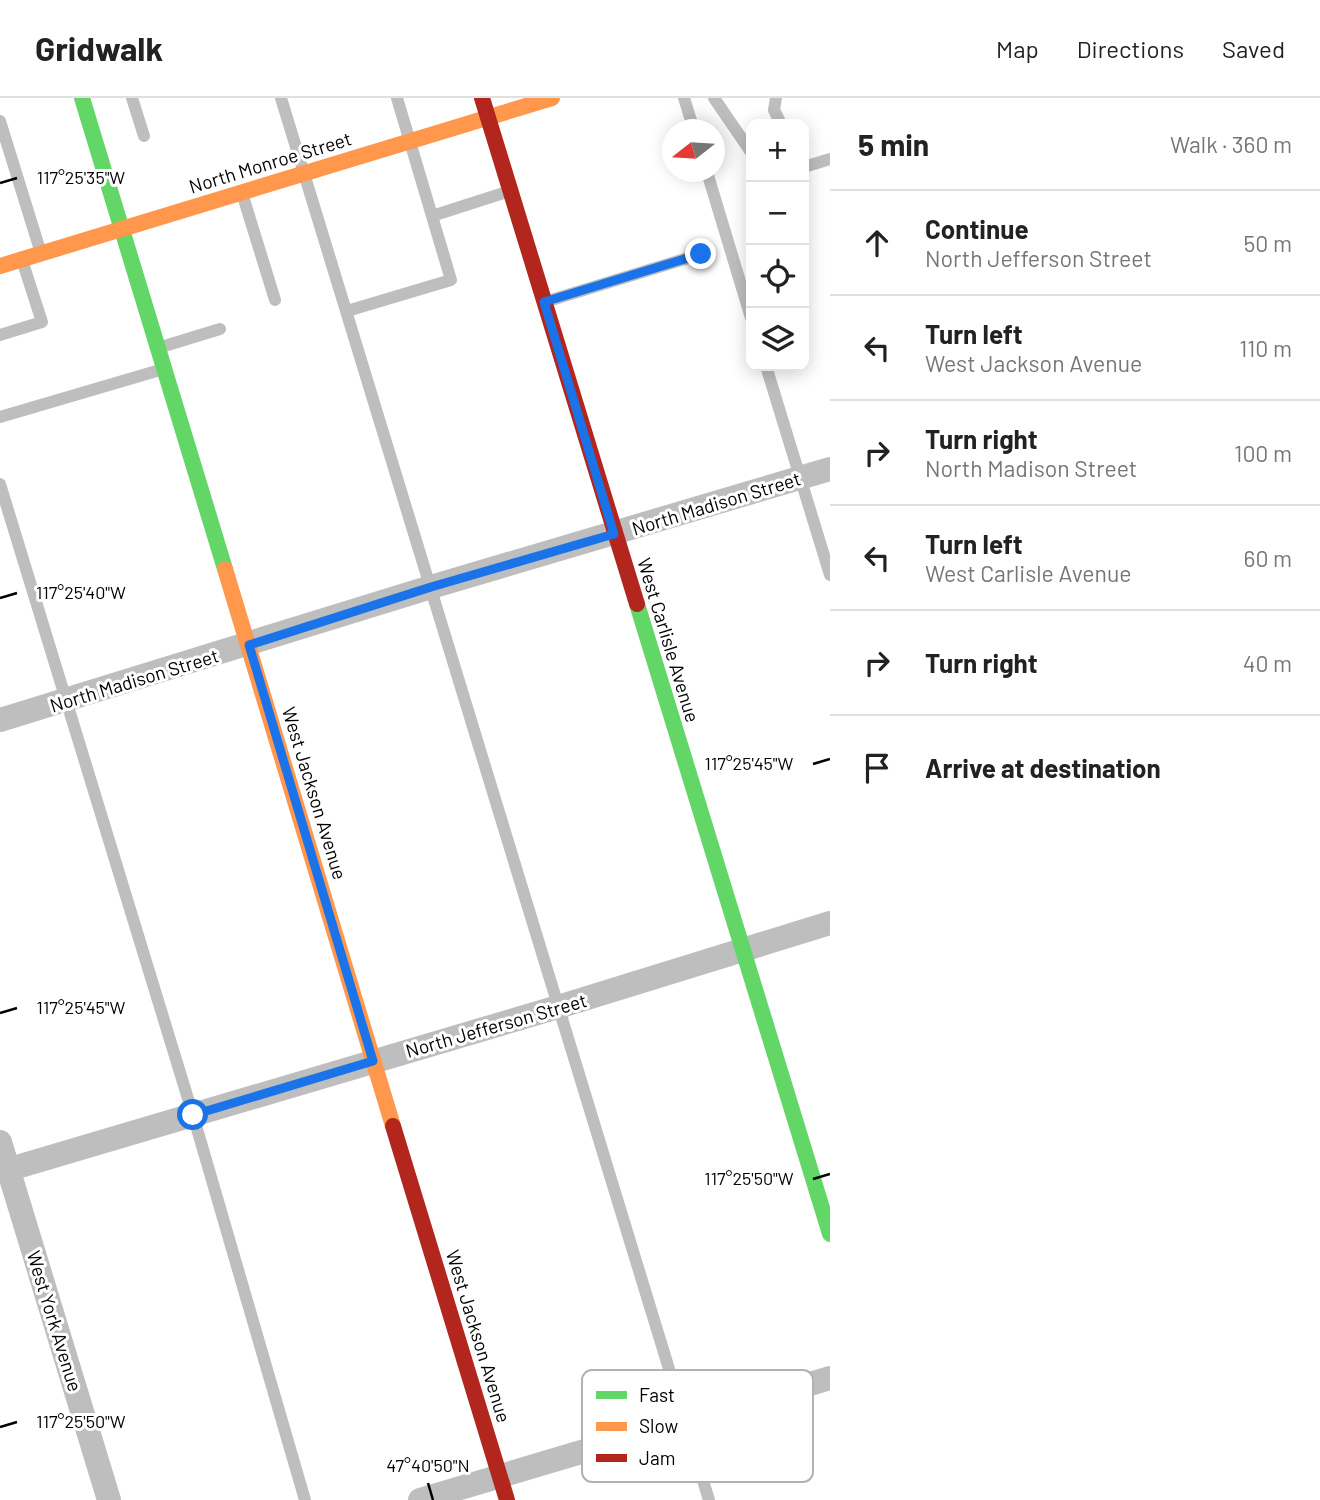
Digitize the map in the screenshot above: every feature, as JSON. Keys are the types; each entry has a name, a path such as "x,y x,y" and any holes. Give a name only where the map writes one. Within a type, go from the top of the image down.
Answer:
{"street":[{"name":"West Jackson Avenue","path":"82,98 507,1500"},
{"name":"West Carlisle Avenue","path":"482,98 830,1234"},
{"name":"North Monroe Street","path":"0,266 552,98"},
{"name":"North Madison Street","path":"0,720 431,587 830,469"},
{"name":"North Jefferson Street","path":"4,1171 558,1007 830,923"},
{"name":"West York Avenue","path":"0,1142 4,1171 109,1500"},
{"path":"813,1383 830,1378"},
{"path":"419,1500 582,1452"}],"lane":[{"path":"132,98 144,136"},
{"path":"281,98 669,1370"},
{"path":"346,311 451,280 397,98"},
{"path":"684,98 691,119"},
{"path":"714,98 746,145"},
{"path":"776,98 774,110 778,119"},
{"path":"0,121 41,254"},
{"path":"809,162 830,159"},
{"path":"709,182 748,308"},
{"path":"432,216 510,191"},
{"path":"242,193 275,299"},
{"path":"544,302 701,254"},
{"path":"0,335 42,322 22,260"},
{"path":"158,348 220,330"},
{"path":"0,417 164,369"},
{"path":"768,371 830,575"},
{"path":"0,484 193,1115 305,1500"},
{"path":"703,1482 709,1500"}],"traffic: fast":[{"path":"82,98 225,569"},
{"path":"637,604 830,1234"}],"traffic: slow":[{"path":"0,266 552,98"},
{"path":"225,569 393,1126"}],"traffic: jam":[{"path":"482,98 637,604"},
{"path":"393,1126 507,1500"}],"route":[{"path":"193,1115 373,1061 249,645 431,587 614,534 544,302 701,254"}]}
